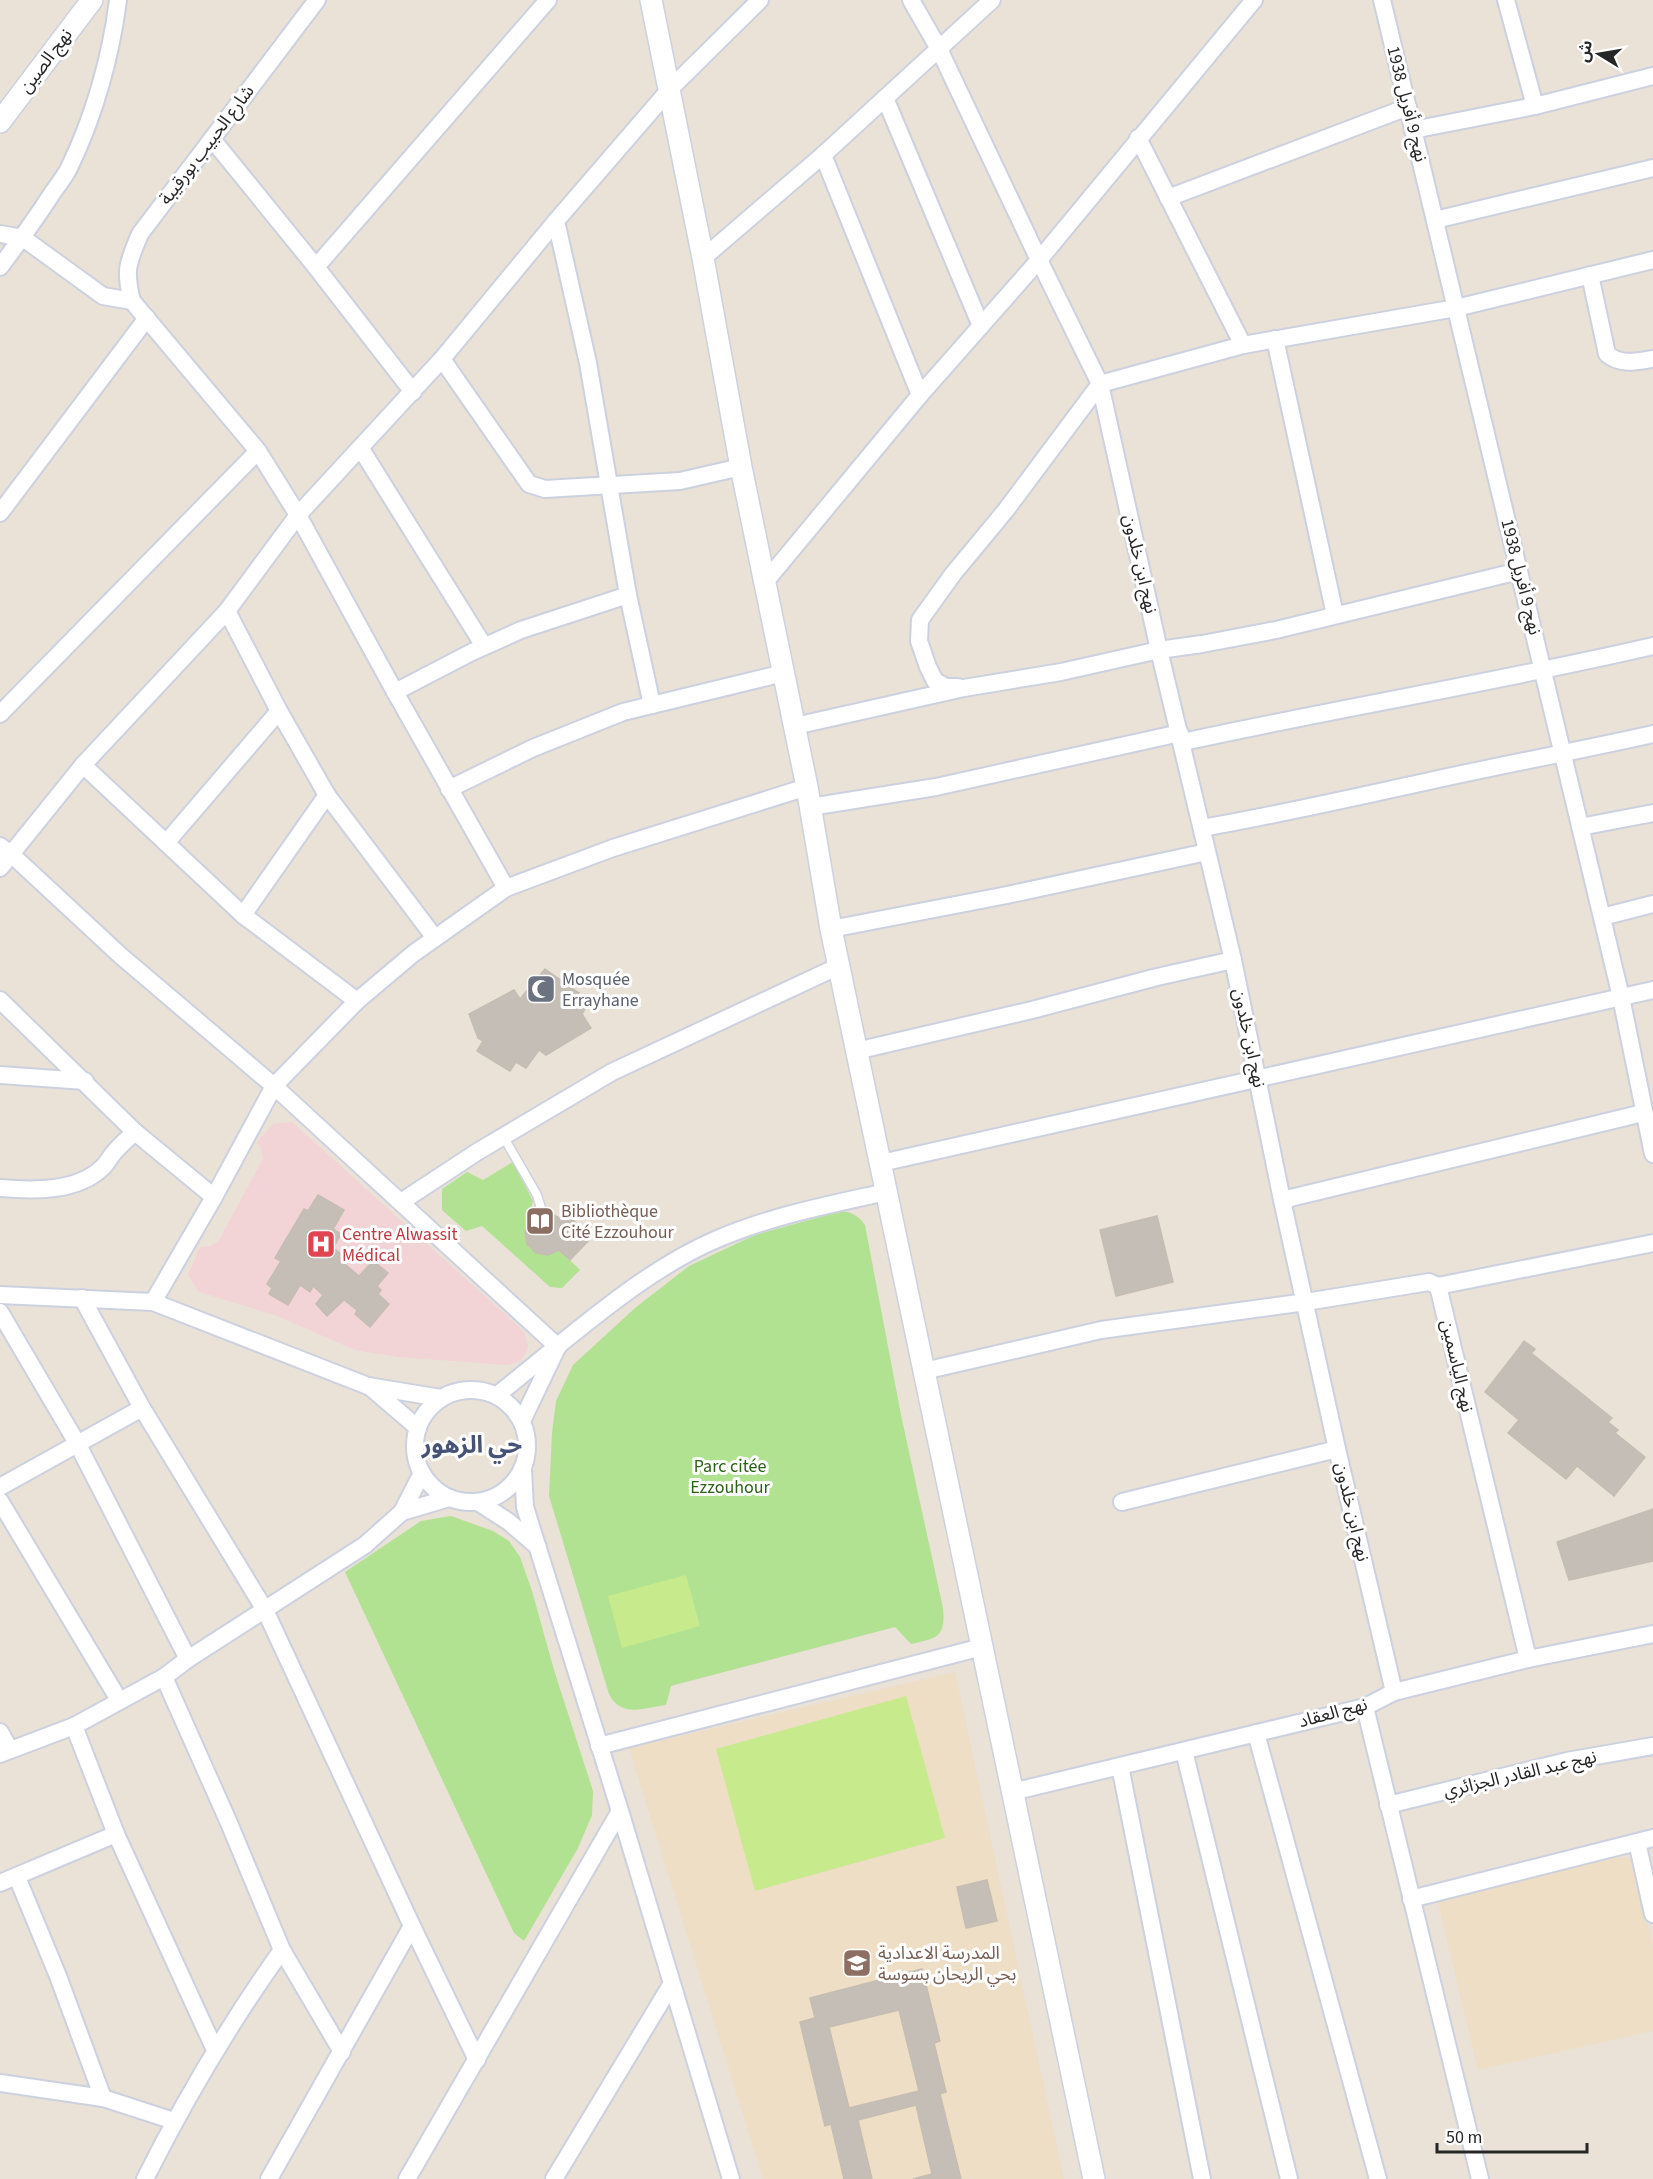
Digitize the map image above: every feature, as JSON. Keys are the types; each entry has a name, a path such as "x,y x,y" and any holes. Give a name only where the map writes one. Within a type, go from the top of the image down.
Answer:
{"street":[{"name":"نهج الصين","path":"0,122 92,0"},
{"path":"0,267 68,170 88,122 113,33 118,0"},
{"name":"شارع الحبيب بورقيبة","path":"132,301 126,278 130,258 140,234 317,0"},
{"path":"316,267 548,0"},
{"path":"651,0 670,89 741,467 795,726 831,929 1094,2179"},
{"path":"0,868 6,850 227,611 298,515 442,360 556,221 670,89 760,0"},
{"name":"نهج ابن خلدون","path":"911,0 939,49 1100,384 1159,650 1182,738 1233,960 1282,1200 1394,1692"},
{"path":"702,258 823,155 992,0"},
{"path":"766,581 920,395 1039,260 1254,0"},
{"name":"نهج 9 أفريل 1938","path":"1382,0 1621,997 1653,1154"},
{"path":"1506,0 1535,106"},
{"path":"1413,130 1535,106 1653,76"},
{"path":"885,98 981,326"},
{"path":"1168,198 1408,107"},
{"path":"1138,138 1243,345"},
{"path":"212,139 316,267 413,392"},
{"path":"823,155 920,395"},
{"path":"1435,220 1653,168"},
{"path":"556,221 588,363 628,595 652,705"},
{"path":"0,234 22,238 103,296 132,301 258,451 298,515 506,888"},
{"path":"964,688 946,687 935,681 927,667 919,641 920,620 1100,384 1243,345 1456,308 1653,260"},
{"path":"1590,275 1607,354 1612,359 1625,362 1653,358"},
{"path":"0,513 147,318"},
{"path":"1275,339 1335,615"},
{"path":"442,360 529,484 545,489 680,481 741,467"},
{"path":"361,449 484,646"},
{"path":"0,714 258,451"},
{"path":"795,726 964,688 1061,672 1159,650 1255,634 1519,571"},
{"path":"395,692 484,646 521,630 628,595"},
{"path":"227,611 279,711 327,795 435,938"},
{"path":"153,1302 214,1197 274,1086 357,1001 414,953 506,888 613,848 808,797 936,787 1182,738 1543,671 1653,646"},
{"path":"449,789 543,744 623,712 784,673"},
{"path":"166,843 279,711"},
{"path":"1202,828 1264,817 1653,734"},
{"path":"83,765 243,915 357,1001"},
{"path":"243,915 327,795"},
{"path":"1580,827 1653,813"},
{"path":"6,850 121,956 274,1086 558,1347"},
{"path":"831,929 1207,852"},
{"path":"1602,917 1653,904"},
{"path":"856,1051 1233,960"},
{"path":"401,1202 503,1136 612,1072 839,966"},
{"path":"881,1163 1653,990"},
{"path":"0,1000 135,1132 214,1197"},
{"path":"0,1075 85,1081"},
{"path":"1282,1200 1643,1113"},
{"path":"0,1188 52,1188 80,1181 105,1166 113,1154 135,1132"},
{"path":"497,1395 659,1271 714,1240 778,1216 886,1192"},
{"path":"924,1371 1101,1330 1306,1302 1429,1282 1438,1287 1653,1243"},
{"name":"نهج الياسمين","path":"1438,1287 1528,1659"},
{"path":"0,1295 153,1302 368,1386 441,1398"},
{"path":"82,1298 142,1408 266,1610 412,1926 477,2060"},
{"path":"0,1311 77,1443 188,1659"},
{"path":"522,1421 558,1347"},
{"path":"368,1386 418,1428"},
{"path":"523,1470 512,1486 496,1497 478,1502 463,1502 448,1498 433,1488 422,1473 415,1451 418,1428 427,1411 441,1398 459,1390 478,1389 497,1395 511,1406 522,1421 527,1437 523,1470 525,1507 731,2179"},
{"path":"0,1487 142,1408"},
{"path":"1122,1502 1337,1449"},
{"path":"0,1732 5,1752 74,1726 164,1677 188,1659 365,1545 402,1512 422,1473"},
{"path":"402,1512 448,1498"},
{"path":"0,1501 119,1700"},
{"path":"478,1502 509,1522 538,1548"},
{"name":"نهج العقاد","path":"1012,1792 1365,1707 1394,1692 1528,1659 1653,1634"},
{"path":"599,1746 982,1647"},
{"path":"164,1677 282,1950 342,2052"},
{"path":"1365,1707 1480,2179"},
{"path":"74,1726 116,1834 215,2050"},
{"path":"1256,1733 1378,2179"},
{"name":"نهج عبد القادر الجزائري","path":"1388,1804 1567,1761 1653,1746"},
{"path":"1184,1751 1289,2179"},
{"path":"1120,1766 1202,2179"},
{"path":"407,2179 620,1811"},
{"path":"0,1883 116,1834"},
{"path":"1411,1899 1645,1840 1653,1914"},
{"path":"17,1877 58,1976 104,2098"},
{"path":"269,2179 412,1926"},
{"path":"145,2179 174,2121 215,2050 282,1950"},
{"path":"554,2179 566,2171 671,1984"},
{"path":"0,2083 104,2098 174,2121"}],"lane":[{"path":"503,1136 537,1195 541,1208"}],"shaded area":[{"name":"Centre Alwassit Médical","path":"292,1122 520,1328 528,1345 520,1361 508,1365 399,1357 366,1352 353,1349 275,1315 199,1292 188,1275 200,1247 218,1242 263,1159 257,1142 273,1124"},
{"name":"المدرسة الاعدادية بحي الريحان بسوسة","path":"955,1672 1064,2179 763,2179 629,1748"},
{"path":"1615,1857 1629,1858 1635,1868 1653,1947 1653,2031 1478,2070 1438,1902"}],"green space":[{"path":"513,1162 533,1201 525,1236 527,1243 531,1249 543,1255 559,1250 580,1270 562,1288 550,1287 482,1226 466,1231 442,1210 442,1189 467,1172 483,1180"},
{"name":"Parc citée Ezzouhour","path":"842,1211 855,1215 865,1225 901,1415 943,1608 944,1618 941,1631 933,1638 911,1644 895,1627 671,1686 666,1705 634,1710 620,1706 609,1694 549,1496 556,1401 573,1365 635,1308 689,1266 755,1235"},
{"path":"451,1516 493,1531 509,1541 520,1557 593,1791 592,1815 578,1848 524,1941 514,1933 345,1572 421,1521"},
{"path":"686,1575 700,1626 622,1648 608,1596"},
{"path":"906,1696 945,1838 755,1891 716,1749"}],"building":[{"path":"545,969 579,993 573,1001 585,1009 582,1014 585,1019 576,1025 581,1034 546,1055 539,1050 526,1068 516,1062 510,1071 477,1051 483,1041 478,1038 469,1014 514,990 520,999"},
{"path":"585,1019 591,1028 581,1034 576,1025"},
{"path":"318,1195 344,1210 333,1229 341,1234 333,1248 345,1257 341,1261 359,1276 373,1261 388,1273 377,1286 381,1290 378,1294 389,1304 370,1327 355,1314 357,1310 344,1300 327,1316 316,1304 323,1295 313,1286 310,1292 300,1285 288,1305 269,1294 272,1288 267,1284 281,1261 275,1258 304,1209 308,1211"},
{"path":"542,1213 549,1213 560,1218 566,1213 591,1238 570,1260 559,1250 548,1255 536,1253 527,1244 525,1232 530,1220"},
{"path":"1157,1216 1173,1282 1116,1296 1100,1230"},
{"path":"1524,1341 1535,1349 1526,1359 1516,1352"},
{"path":"1516,1352 1526,1359 1531,1353 1612,1418 1608,1422 1618,1430 1615,1433 1645,1457 1614,1496 1577,1466 1566,1479 1508,1433 1519,1420 1485,1392"},
{"path":"1653,1509 1653,1561 1569,1580 1557,1542"},
{"path":"987,1880 997,1921 966,1928 957,1887"},
{"path":"922,1969 940,2041 934,2043 946,2092 940,2094 961,2179 913,2179 932,2174 916,2105 858,2120 872,2179 844,2179 831,2124 825,2126 800,2022 815,2018 810,1998","holes":["899,2010 919,2091 849,2108 829,2027"]}],"place":[{"name":"Mosquée Errayhane","path":"541,989"},
{"name":"Bibliothèque Cité Ezzouhour","path":"540,1221"},
{"name":"Centre Alwassit Médical","path":"321,1244"},
{"name":"المدرسة الاعدادية بحي الريحان بسوسة","path":"857,1963"}],"district":[{"name":"حي الزهور","path":"472,1445"}]}
